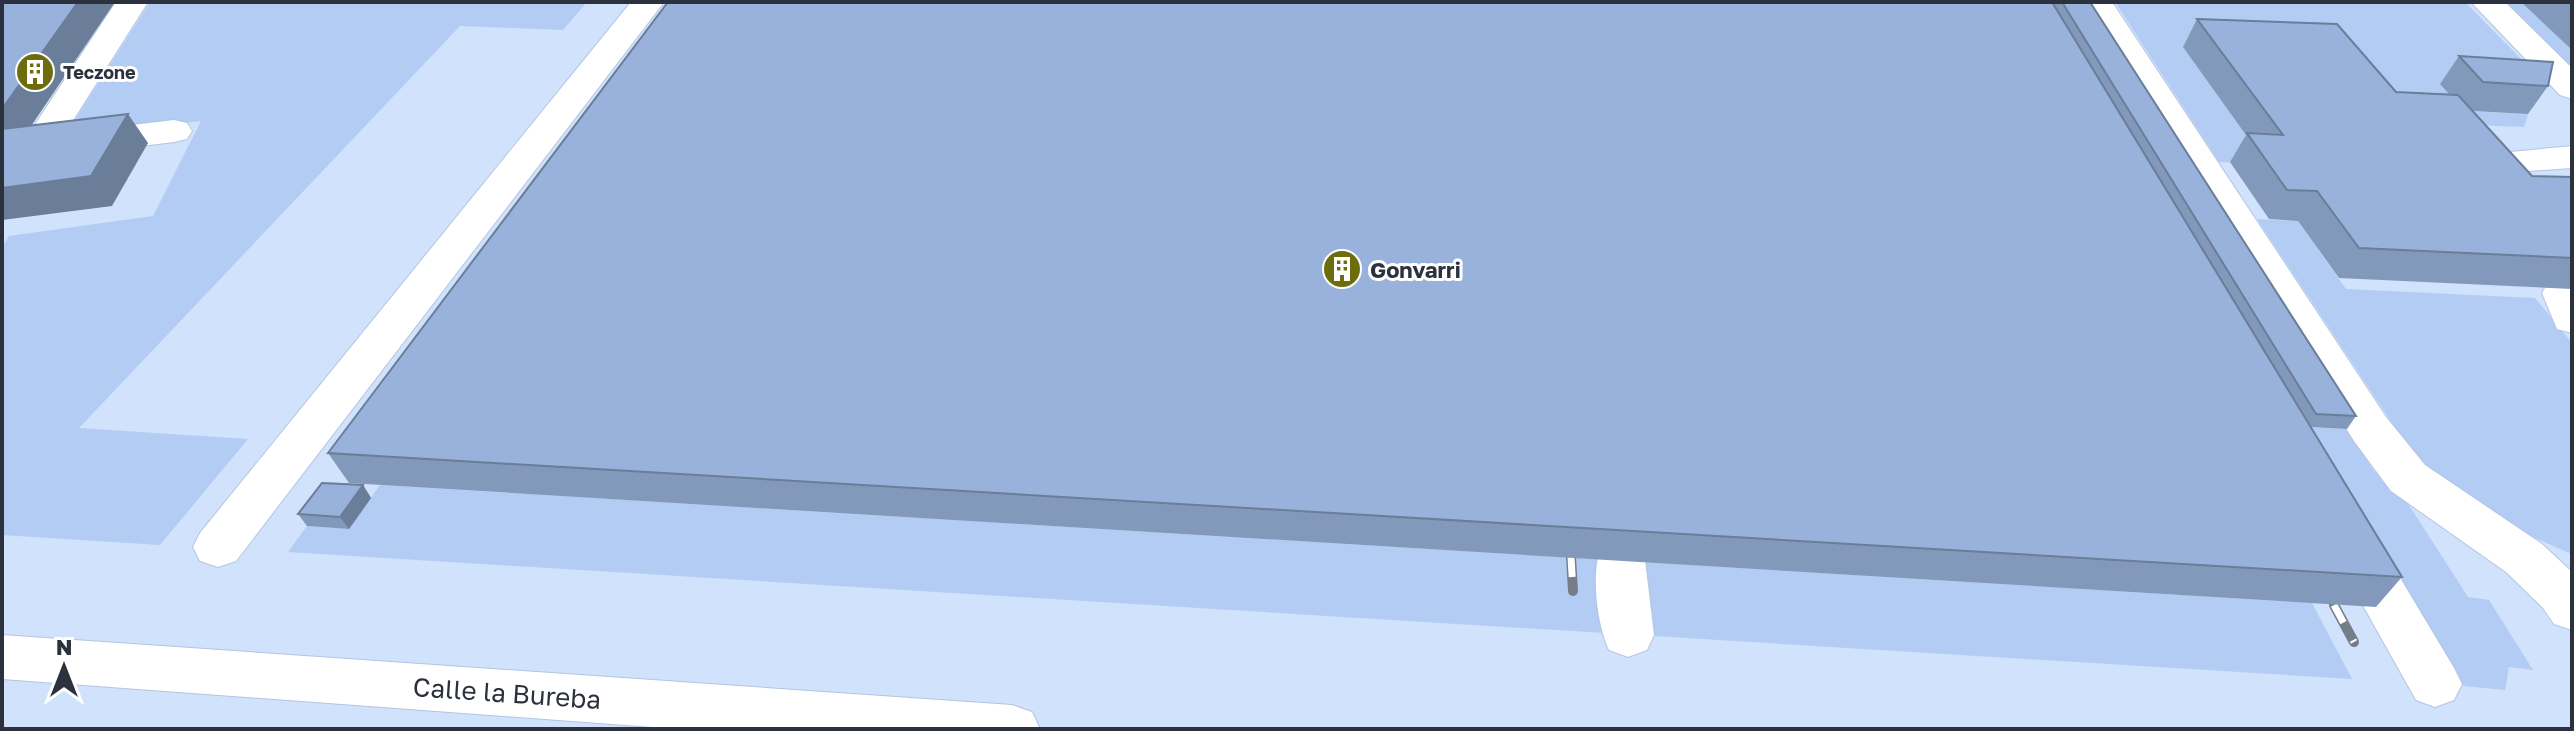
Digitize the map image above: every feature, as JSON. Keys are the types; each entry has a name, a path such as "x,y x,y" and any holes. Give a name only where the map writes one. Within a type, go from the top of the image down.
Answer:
{"street":[{"path":"132,2 42,141 60,145 174,131"},
{"path":"218,547 648,2"},
{"path":"2096,2 2370,429 2408,478 2524,558 2568,598"},
{"path":"2487,2 2572,88"},
{"path":"2513,161 2572,157"},
{"path":"2332,507 2435,684"},
{"path":"1620,560 1628,635"},
{"name":"Calle la Bureba","path":"2,657 1012,729"}],"shaded area":[{"path":"2,2 2572,2 2572,729 2,729"},
{"path":"150,2 587,2 563,30 460,26 79,428 248,439 160,545 2,535 2,248 9,236 153,216 201,121 64,137"},
{"path":"2115,2 2465,2 2527,65 2463,111 2528,114 2524,127 2378,121 2266,164 2219,162"},
{"path":"2503,2 2521,2 2572,50 2572,69"},
{"path":"2257,219 2298,221 2346,289 2535,298 2572,343 2572,554 2528,534 2465,497 2410,450"},
{"path":"2307,427 2347,429 2374,471 2405,499 2468,597 2489,600 2533,670 2509,667 2505,690 2464,686"},
{"path":"380,485 2312,603 2352,679 288,552 307,526 349,529"}],"building":[{"path":"2,2 78,2 2,109"},
{"name":"Gonvarri","path":"668,2 2052,2 2402,577 328,453"},
{"path":"2062,2 2090,2 2356,416 2316,414"},
{"path":"2197,19 2337,24 2396,92 2458,95 2532,176 2572,177 2572,258 2359,248 2317,191 2287,190 2247,133 2283,135"},
{"path":"2459,56 2553,62 2548,86 2483,82"},
{"path":"128,114 91,176 2,188 2,129"},
{"path":"322,483 363,485 340,517 298,514"}],"railway":[{"path":"1571,557 1573,591"},
{"path":"2334,605 2354,642"}],"place":[{"name":"Teczone","path":"35,72"},
{"name":"Gonvarri","path":"1342,269"}]}
